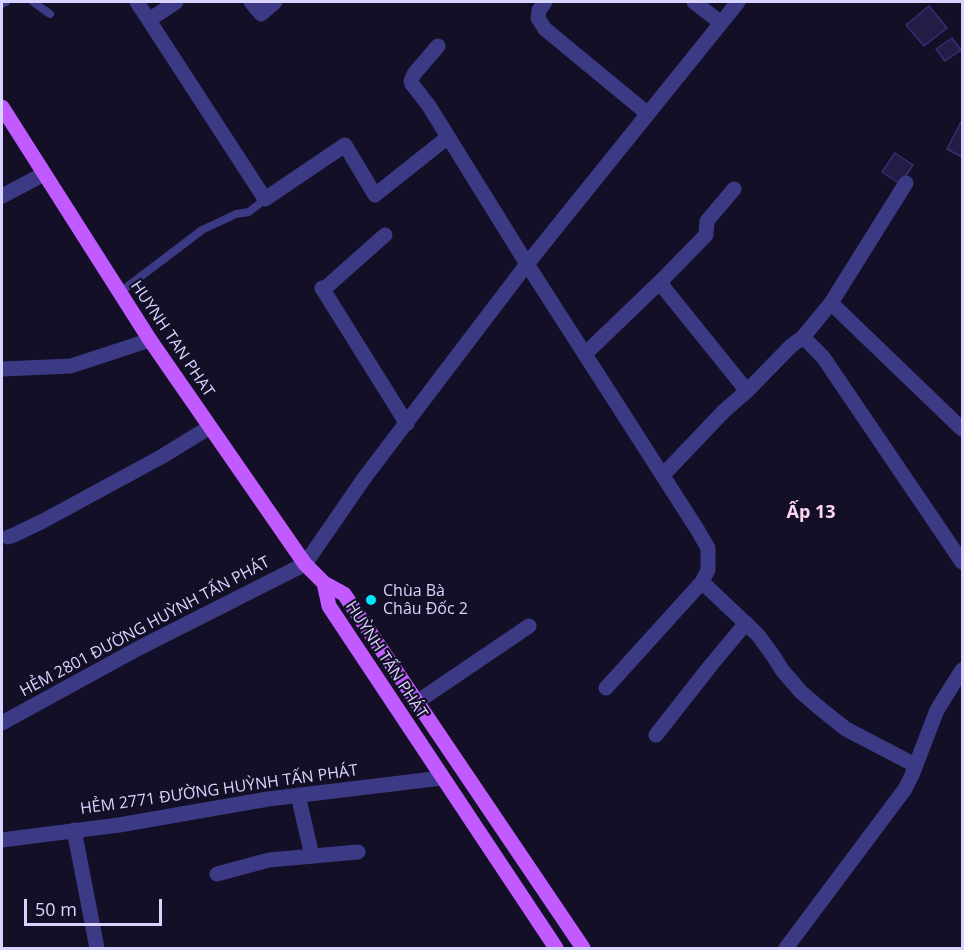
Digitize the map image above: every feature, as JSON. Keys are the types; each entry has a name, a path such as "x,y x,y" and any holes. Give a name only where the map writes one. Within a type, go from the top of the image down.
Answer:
{"main road":[{"name":"HUYNH TAN PHAT","path":"2,107 150,340 305,564 324,583"},
{"name":"HUỲNH TẤN PHÁT","path":"324,583 344,594 583,948"},
{"name":"HUỲNH TẤN PHÁT","path":"324,583 328,606 556,948"}],"street":[{"path":"137,2 265,199 345,145 375,195 448,137"},
{"path":"149,20 176,2"},
{"path":"251,2 261,14 275,2"},
{"path":"544,2 539,10 538,18 545,29 648,114"},
{"path":"694,2 720,22"},
{"path":"305,564 365,477 526,264 738,2"},
{"path":"438,46 414,74 411,81 708,548 708,570 702,582 606,688"},
{"path":"2,196 44,174"},
{"path":"663,475 724,411 747,392 791,346 803,337 831,303 906,183"},
{"path":"585,354 661,282 706,235 708,221 734,189"},
{"path":"385,235 323,289 406,424"},
{"path":"661,282 747,392"},
{"path":"831,303 963,429"},
{"path":"803,337 823,357 963,562"},
{"path":"2,369 71,366 150,340"},
{"path":"8,537 121,478 210,427"},
{"name":"HẺM 2801 ĐƯỜNG HUỲNH TẤN PHÁT","path":"2,723 139,648 305,564"},
{"path":"702,582 758,635 782,670 801,692 846,729 915,765"},
{"path":"656,735 746,623"},
{"path":"417,702 529,626"},
{"path":"786,948 905,789 937,710 963,670"},
{"name":"HẺM 2771 ĐƯỜNG HUỲNH TẤN PHÁT","path":"2,840 119,825 221,806 298,795 442,778"},
{"path":"298,795 312,856"},
{"path":"74,830 97,948"},
{"path":"218,874 269,860 358,852"}],"lane":[{"path":"2,4 6,2"},
{"path":"33,2 50,14"},
{"path":"119,292 202,230 236,214 249,212 265,199"}],"building":[{"path":"929,6 947,28 924,46 906,25"},
{"path":"952,38 961,50 945,61 936,49"},
{"path":"962,120 962,157 947,149"},
{"path":"895,153 913,165 900,184 882,172"}],"place":[{"name":"Chùa Bà Châu Đốc 2","path":"371,600"}],"district":[{"name":"Ấp 13","path":"811,513"}]}
